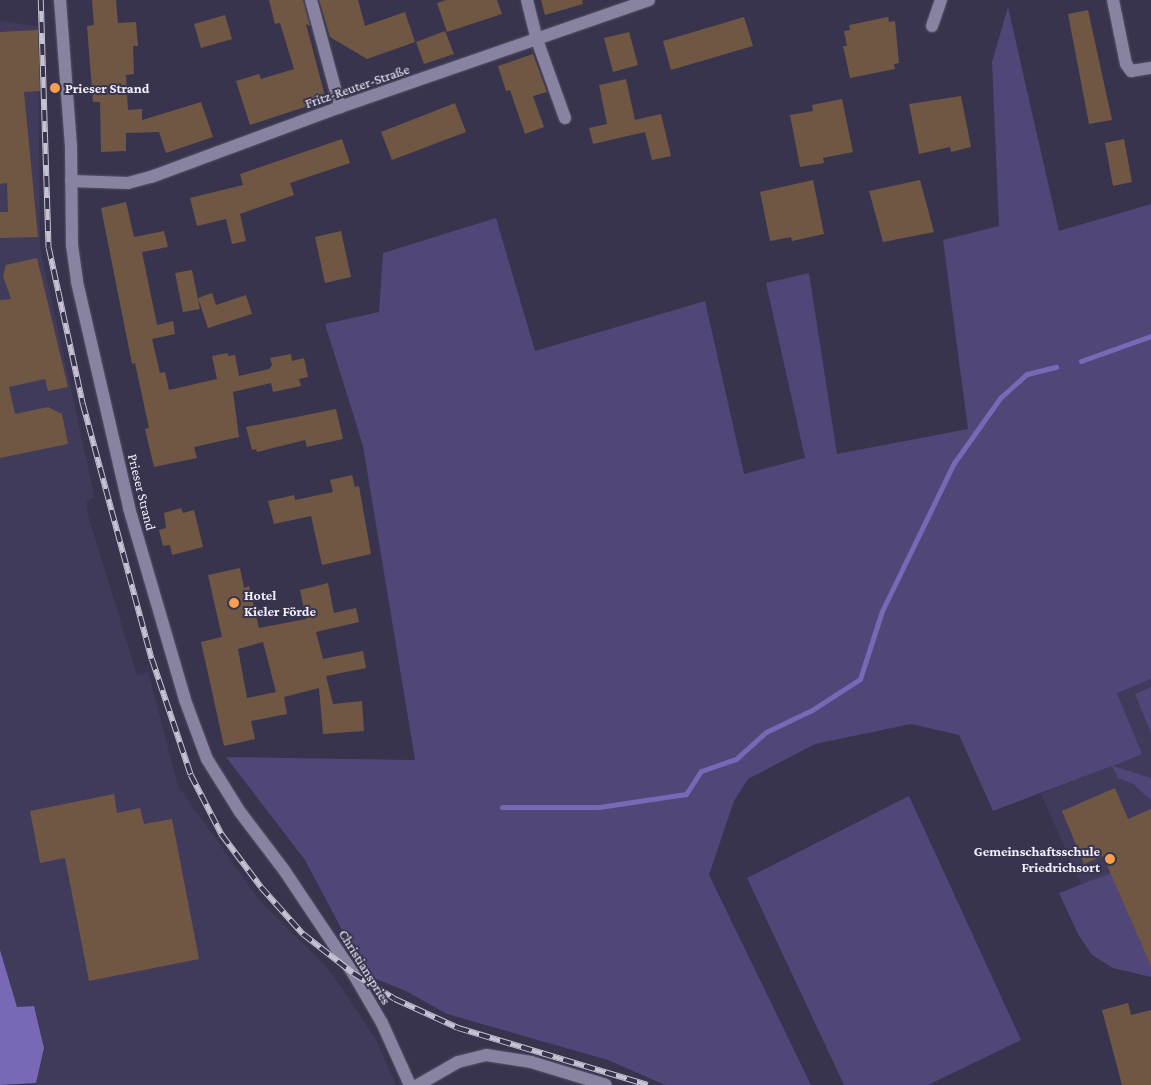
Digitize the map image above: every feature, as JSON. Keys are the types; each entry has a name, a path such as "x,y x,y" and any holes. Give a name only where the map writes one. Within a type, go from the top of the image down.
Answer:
{"street":[{"name":"Prieser Strand","path":"60,0 71,181 72,244 77,282 129,508 182,692 207,759 240,812 284,870"},
{"path":"311,0 340,107"},
{"path":"527,0 537,40 564,118"},
{"name":"Fritz-Reuter-Straße","path":"71,181 128,183 151,177 340,107 650,0"},
{"path":"932,26 941,0"},
{"path":"1113,0 1126,64 1131,71 1151,68"},
{"name":"Christianspries","path":"284,870 353,973 382,1023 410,1085"},
{"path":"418,1085 458,1062 486,1056 531,1062 606,1085"}],"shaded area":[{"path":"1008,7 1059,231 1151,204 1151,679 1117,693 1142,754 1113,766 1151,778 1151,800 1133,784 1118,778 1112,766 993,811 959,735 911,724 815,744 748,779 734,801 709,875 811,1085 665,1085 608,1060 447,1014 406,991 366,975 305,860 226,757 415,760 363,446 325,324 379,312 383,253 496,218 535,351 705,301 744,474 805,458 766,283 809,273 837,454 968,429 943,240 999,226 992,62"},
{"path":"0,21 38,26 40,248 92,485 94,497 87,501 88,515 137,675 148,672 178,786 260,901 323,963 342,988 376,1040 396,1085 29,1085 36,1083 44,1048 34,1006 17,1007 0,950"},
{"name":"Gemeinschaftsschule Friedrichsort","path":"1151,679 1151,971 1098,923 1041,794 1141,754 1117,692"},
{"path":"1151,687 1151,733 1135,694"},
{"path":"909,796 1021,1040 928,1085 844,1085 747,878"},
{"path":"1111,873 1146,954 1151,952 1151,977 1113,968 1092,955 1078,934 1059,893"},
{"path":"0,950 17,1007 34,1006 44,1048 36,1083 0,1085"}],"building":[{"path":"92,0 116,0 118,23 136,22 138,46 133,46 134,74 126,75 128,110 142,109 142,120 201,102 213,137 166,153 159,132 126,133 126,151 101,152 100,102 93,102 87,26 94,25"},
{"path":"269,0 303,0 310,26 306,24 326,100 250,125 236,81 259,74 261,79 294,69 280,23 275,24"},
{"path":"319,0 358,0 365,26 405,12 415,42 367,59 330,37"},
{"path":"446,0 497,0 502,14 447,32 437,3"},
{"path":"541,0 582,0 583,4 545,15"},
{"path":"1088,10 1112,120 1089,124 1068,14"},
{"path":"225,15 232,39 201,48 194,24"},
{"path":"744,17 753,46 671,70 663,41"},
{"path":"888,17 889,22 895,21 899,63 894,64 895,69 850,78 843,46 847,46 844,31 850,30 849,25"},
{"path":"38,30 40,91 24,92 38,237 0,238 0,212 8,212 7,183 0,184 0,32"},
{"path":"445,31 454,54 424,64 416,42"},
{"path":"629,32 638,65 613,72 604,38"},
{"path":"533,54 547,92 533,96 544,127 525,134 510,90 506,91 498,66"},
{"path":"626,79 635,120 661,114 671,156 652,160 645,132 593,144 589,128 607,124 599,85"},
{"path":"961,96 971,147 951,152 950,147 919,154 909,104"},
{"path":"842,99 853,152 823,158 824,163 800,167 790,115 813,111 812,105"},
{"path":"455,103 466,132 392,160 381,132"},
{"path":"342,139 350,163 290,183 294,195 240,214 246,241 232,244 226,219 197,226 190,198 243,185 240,174"},
{"path":"1124,139 1132,182 1113,186 1105,143"},
{"path":"813,180 824,234 792,241 791,237 770,241 760,192"},
{"path":"920,180 934,232 883,242 869,191"},
{"path":"126,202 134,237 164,231 168,247 142,252 157,325 173,321 175,334 152,339 160,373 165,372 169,390 217,379 212,356 228,353 228,356 235,355 239,376 269,369 272,365 270,358 291,354 292,361 304,358 308,377 299,379 301,386 273,392 271,383 233,392 239,437 194,447 197,458 154,467 145,429 149,428 135,363 132,364 101,208"},
{"path":"341,231 351,277 325,283 315,237"},
{"path":"37,258 68,387 48,391 45,379 9,387 15,414 48,407 62,414 68,444 0,458 0,300 11,299 3,276 6,265"},
{"path":"192,270 200,309 183,312 175,273"},
{"path":"212,293 216,305 246,295 252,314 208,328 198,298"},
{"path":"336,409 343,439 307,447 305,440 257,452 256,449 252,450 246,427"},
{"path":"352,475 355,487 359,486 371,554 322,565 311,516 274,524 268,501 294,495 295,500 333,492 330,480"},
{"path":"181,508 183,513 194,510 203,547 172,555 170,545 163,546 159,530 166,528 164,513"},
{"path":"240,568 244,588 249,586 259,628 306,619 300,590 328,583 334,613 356,608 359,622 316,632 323,659 363,651 366,668 326,676 333,704 362,701 364,731 323,734 319,688 284,697 287,714 251,721 255,739 224,746 201,642 222,637 208,575","holes":["263,642 276,692 247,698 238,649"]},
{"path":"1115,788 1128,819 1151,809 1151,966 1103,856 1084,864 1062,811"},
{"path":"114,794 117,813 140,808 144,824 172,819 199,959 89,981 65,858 40,863 30,811"},
{"path":"1128,1003 1131,1015 1151,1010 1151,1085 1122,1085 1102,1010"}],"waterway":[{"path":"1081,361 1151,336"},
{"path":"502,807 599,807 686,794 701,771 736,759 766,732 812,710 860,679 882,611 954,463 1000,398 1027,374 1056,367"}],"railway":[{"path":"41,0 49,248 83,404 152,659 191,775 222,835 261,887 303,934 353,973 395,999 458,1028 648,1085"}],"place":[{"name":"Prieser Strand","path":"55,88"},
{"name":"Hotel Kieler Förde","path":"234,603"},
{"name":"Gemeinschaftsschule Friedrichsort","path":"1110,859"}]}
